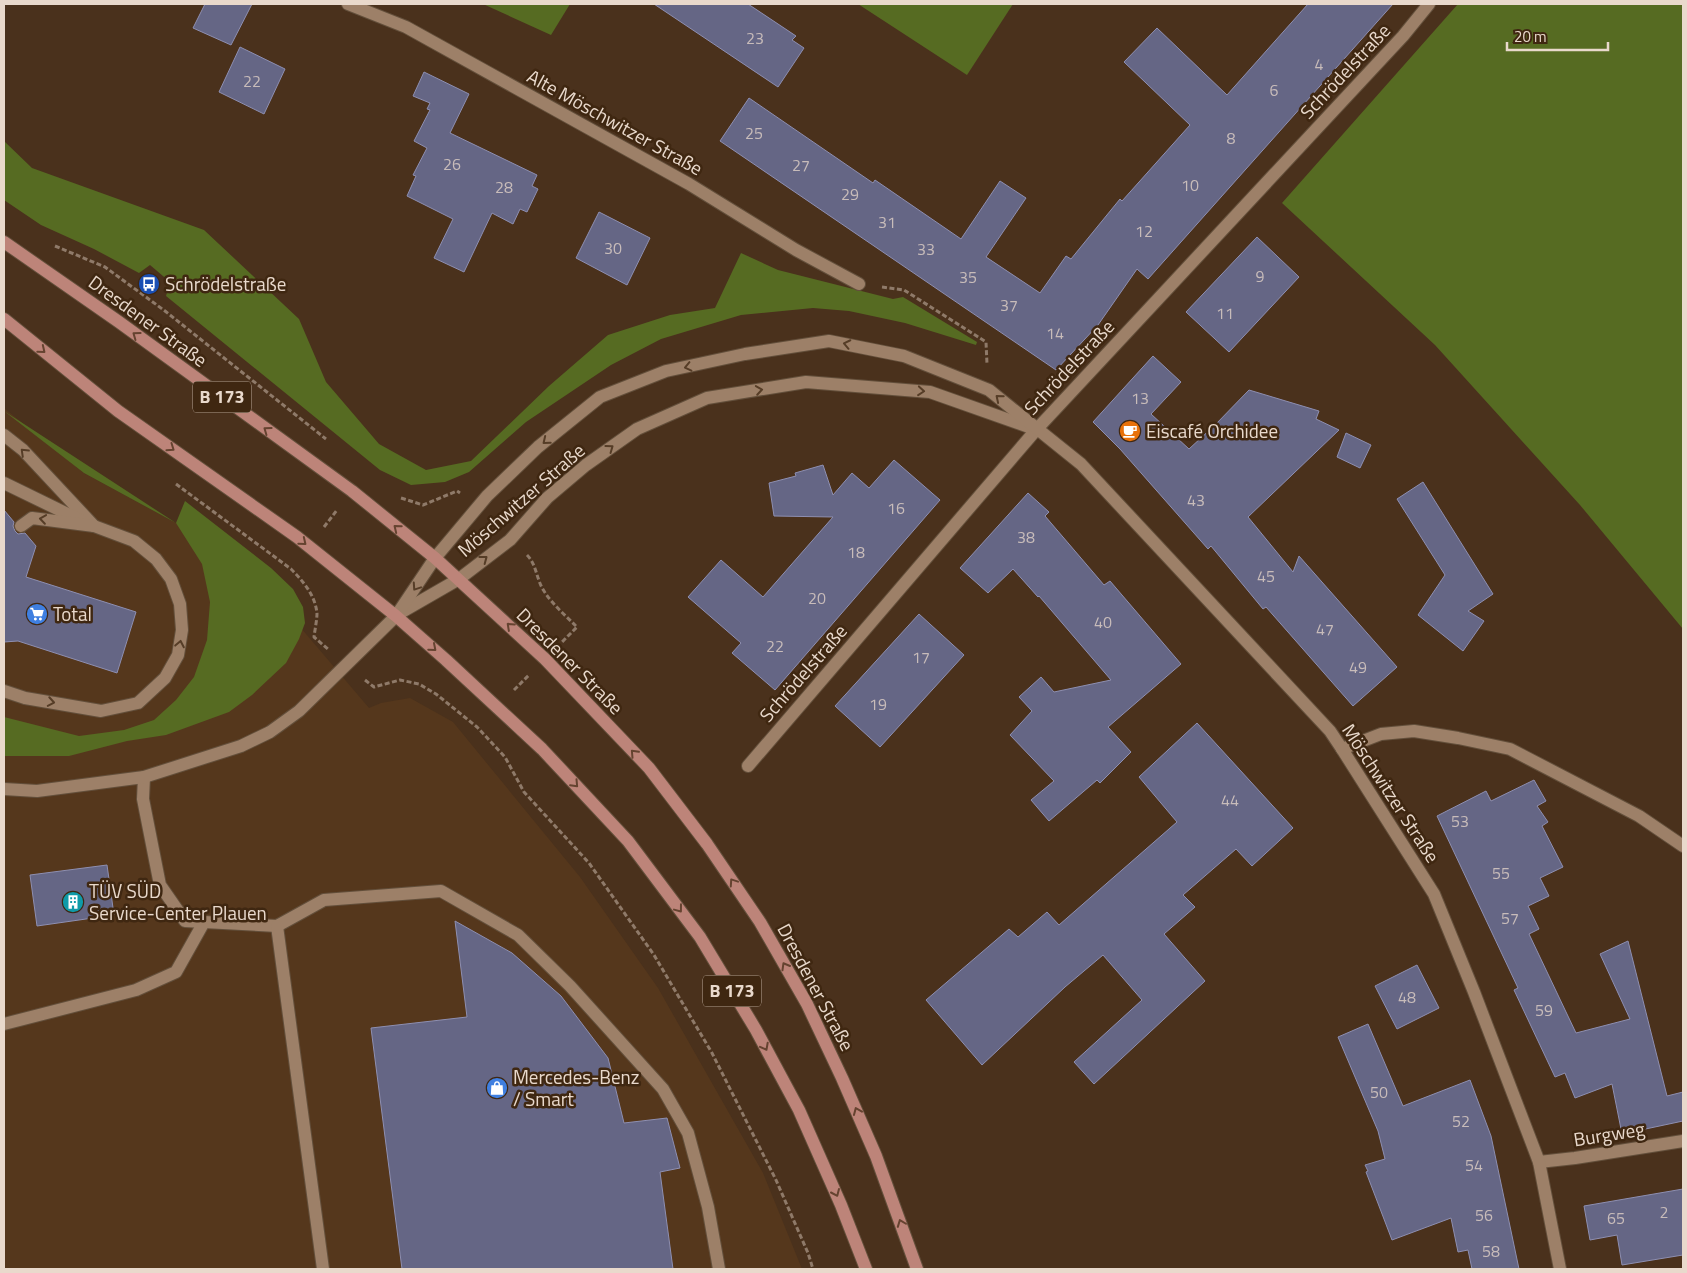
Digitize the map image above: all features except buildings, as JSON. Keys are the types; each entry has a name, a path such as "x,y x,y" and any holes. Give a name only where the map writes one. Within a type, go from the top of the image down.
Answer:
{"main road":[{"name":"Alte Möschwitzer Straße","path":"348,4 406,28 689,184 796,250 859,284"},
{"name":"Schrödelstraße","path":"748,766 1036,430 1403,36 1429,4"},
{"name":"Dresdener Straße","path":"4,242 352,491 436,558 546,659 649,768 707,844 760,922 806,1004 842,1078 876,1156 917,1269"},
{"name":"B 173","path":"4,319 118,411 308,546 396,616 476,686 548,756 628,841 700,937 756,1030 799,1110 866,1269"},
{"name":"Möschwitzer Straße","path":"396,616 436,558 487,496 538,446 600,397 666,372 745,354 829,341 904,356 989,390 1036,430 1081,464 1330,731 1434,894 1539,1162 1560,1269"},
{"name":"Möschwitzer Straße","path":"396,616 459,579 510,540 547,498 586,465 637,429 707,398 806,382 930,392 1036,430"},
{"path":"4,435 23,450 94,526"},
{"path":"4,483 94,526 134,542 156,559 171,579 180,604 182,630 178,654 169,670 164,678 138,703 101,711 25,698 4,691"},
{"path":"21,526 32,518 94,526"},
{"path":"4,789 37,791 144,777 241,746 270,732 299,711 396,616"},
{"path":"1342,750 1380,734 1414,731 1458,738 1510,750 1640,816 1683,846"},
{"path":"144,777 143,799 160,885 185,920 277,926 324,900 441,890 518,935 570,986 663,1089 688,1133 708,1206 719,1269"},
{"path":"4,1024 136,990 176,972 204,922"},
{"path":"277,926 323,1269"},
{"name":"Burgweg","path":"1539,1162 1683,1141"}],"path":[{"path":"50,244 105,267 165,311 328,441"},
{"path":"859,284 904,290 986,342 989,390"},
{"path":"172,481 291,569 304,581 317,612 314,637"},
{"path":"398,498 423,505 457,490"},
{"path":"308,546 352,491"},
{"path":"533,562 537,578 544,592 577,627"},
{"path":"374,687 400,680 419,684 436,694 477,727 505,757 524,792 589,863 654,955 712,1052 776,1180 808,1253 813,1269"}],"shaded area":[{"path":"4,408 84,473 176,523 266,587 369,708 381,703 410,698 453,722 580,877 658,988 763,1173 802,1269 4,1269"}],"green space":[{"path":"483,4 570,4 551,35"},
{"path":"858,4 1013,4 967,75"},
{"path":"1458,4 1683,4 1683,629 1580,505 1435,345 1282,203"},
{"path":"4,141 32,168 204,230 299,319 326,382 379,444 426,470 471,461 549,386 608,335 670,315 715,308 741,253 778,270 893,299 903,297 977,342 976,345 905,323 849,311 813,308 741,315 661,339 611,365 526,422 469,472 445,482 411,485 380,470 166,296 170,282 150,265 139,273 94,249 41,225 4,200"},
{"path":"4,411 176,523 84,473"},
{"path":"185,501 271,568 293,589 303,607 305,623 286,663 252,695 229,712 166,735 127,741 69,756 4,756 4,717 79,736 124,730 154,720 176,700 194,677 207,640 210,602 202,564 176,523"}],"place":[{"name":"Schrödelstraße","path":"149,284"},
{"name":"Eiscafé Orchidee","path":"1130,431"},
{"name":"Total","path":"37,614"},
{"name":"TÜV SÜD Service-Center Plauen","path":"73,902"},
{"name":"Mercedes-Benz / Smart","path":"497,1088"}]}
